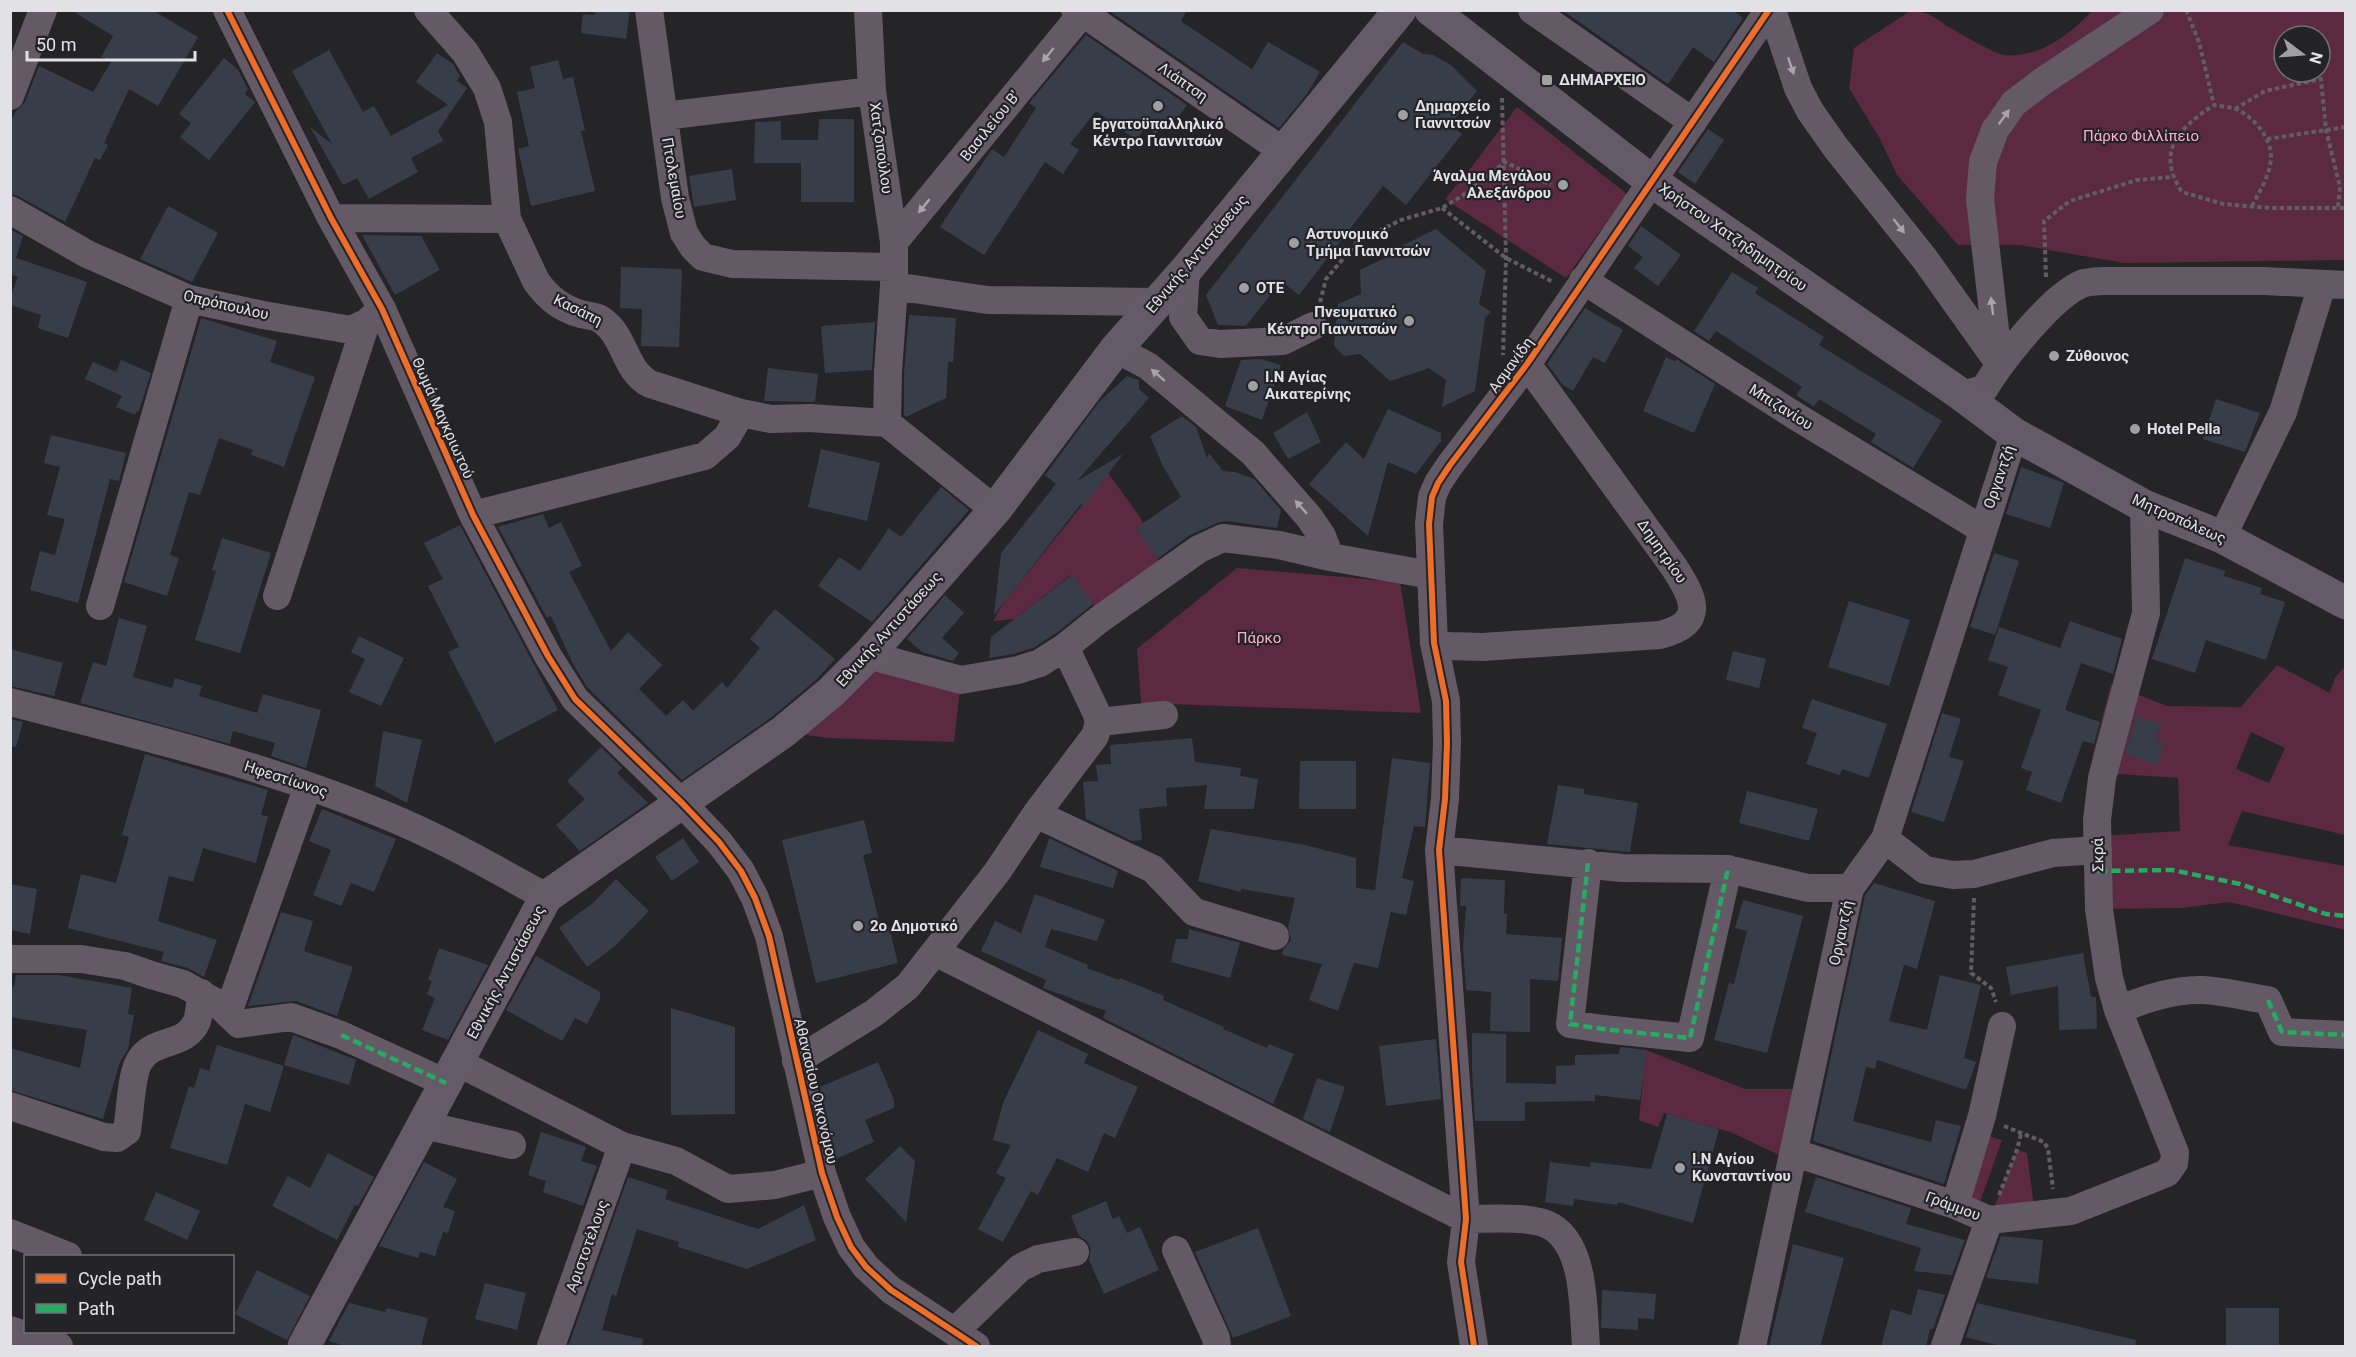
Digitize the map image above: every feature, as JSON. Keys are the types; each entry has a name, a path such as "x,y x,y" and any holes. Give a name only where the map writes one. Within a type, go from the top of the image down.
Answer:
{"main road":[{"name":"Εθνικής Αντιστάσεως","path":"304,1347 546,897 783,732 830,693 868,655 995,510 1116,349 1186,270 1400,10"},
{"name":"Χρήστου Χατζηδημητρίου","path":"1441,14 1510,72 1653,182 1962,395 2014,434"},
{"name":"Μητροπόλεως","path":"2014,434 2144,506 2222,537 2346,603"}],"street":[{"path":"10,96 43,10"},
{"name":"Θωμά Μαγκριωτού","path":"227,10 331,218 374,316 473,515 548,656 575,699 682,803"},
{"name":"Κασάπη","path":"428,10 465,52 487,88 498,122 507,219 530,271 542,290 558,304 575,312 602,319 618,336 629,362 640,378 650,384 741,413 771,418 887,423"},
{"name":"Πτολεμαίου","path":"649,10 675,198 684,232 693,247 703,257 732,264 894,265 987,300 1158,302"},
{"name":"Χατζοπούλου","path":"867,10 873,91 894,265"},
{"path":"1532,10 1693,123"},
{"path":"1771,10 1798,88 1810,111 1836,148 1924,258 1999,364"},
{"name":"Ασμανίδη","path":"1474,1347 1461,1262 1466,1219 1439,850 1445,799 1446,702 1434,643 1429,524 1432,497 1450,465 1527,364 1771,10"},
{"path":"1999,364 1980,199 1983,162 1995,130 2014,103 2150,10"},
{"name":"Λιάπτση","path":"1081,11 1283,151"},
{"name":"Βασιλείου Β'","path":"894,265 1081,11"},
{"path":"664,116 873,91"},
{"name":"Οπρόπουλου","path":"10,210 87,254 189,299 263,315 351,330 374,316"},
{"path":"331,218 507,219"},
{"path":"894,265 887,423 995,510"},
{"path":"1186,270 1183,317 1200,341 1220,344 1283,340 1313,326"},
{"path":"1962,395 1984,389 1999,364 2047,312 2069,291 2085,283 2103,280 2264,281 2334,285 2283,412 2222,537"},
{"name":"Μπιζανίου","path":"1579,287 1982,529"},
{"path":"100,606 189,299"},
{"path":"278,596 374,316"},
{"path":"1116,349 1148,366 1253,453 1309,517 1322,536 1330,557"},
{"name":"Δημητρίου","path":"1434,643 1448,646 1483,647 1660,635 1683,627 1691,615 1692,604 1689,590 1674,567 1527,364"},
{"path":"473,515 705,456 727,437 741,413"},
{"name":"Οργαντζή","path":"1752,1347 1850,888 1885,839 2014,434"},
{"name":"Σκρά","path":"2144,506 2146,613 2102,778 2097,820 2098,909 2109,978 2118,1010 2175,1153 2174,1163 2167,1173 2148,1182"},
{"path":"868,655 961,680 1018,670 1040,663 1199,549 1223,538 1279,545 1330,557 1431,574"},
{"path":"796,1061 874,1013 908,986 997,873 1036,814 1095,735 1099,722 1065,647"},
{"name":"Ηφεστίωνος","path":"10,702 225,759 308,786 393,819 468,854 546,897"},
{"path":"1099,722 1164,715"},
{"path":"228,1013 308,786"},
{"name":"Αθανασίου Οικονόμου","path":"682,803 719,842 741,871 755,898 769,936 822,1173 837,1217 851,1247 866,1267 891,1290 966,1339"},
{"path":"1036,814 1153,869 1194,912 1275,936"},
{"path":"1885,839 1925,870 1953,875 1974,874 2053,853 2098,850"},
{"path":"1439,850 1622,868 1728,869 1808,888 1850,888"},
{"path":"1588,863 1570,1024 1690,1038 1728,869"},
{"path":"935,952 1466,1219 1522,1218 1552,1226 1568,1243 1580,1273 1586,1347"},
{"path":"10,959 81,959 125,966 183,984 201,993 239,1024 291,1017 452,1072 622,1146 676,1161 700,1176 728,1189 775,1185 822,1173"},
{"path":"2118,1010 2171,993 2203,990 2268,1000 2282,1032 2346,1035"},
{"path":"10,1106 104,1137 117,1138 127,1131 138,1063 151,1048 183,1038 193,1028 198,1019 201,993"},
{"path":"1955,1205 1982,1116 2002,1026"},
{"path":"424,1125 512,1145"},
{"name":"Αριστοτέλους","path":"551,1347 622,1146"},
{"name":"Γράμμου","path":"1795,1153 1955,1205 1989,1220 2071,1211 2148,1182"},
{"path":"1945,1347 1989,1220"},
{"path":"10,1233 63,1255"},
{"path":"1176,1250 1216,1338 1216,1347"},
{"path":"966,1339 1020,1268 1038,1259 1075,1252"},
{"path":"10,1330 59,1347"}],"path":[{"path":"2186,10 2199,42 2214,105"},
{"path":"1501,399 1506,258 1502,96 1510,72"},
{"path":"2235,109 2265,91 2321,79 2326,130 2340,187 2337,207"},
{"path":"2252,206 2265,184 2271,157 2267,139 2251,120 2235,109 2214,105 2195,117 2177,136 2170,158 2172,177 2182,192 2223,204 2270,208 2346,208"},
{"path":"2267,139 2346,127"},
{"path":"1505,162 1551,185"},
{"path":"1313,326 1326,279 1358,241 1401,220 1442,208 1462,196 1505,162"},
{"path":"2047,312 2044,221 2070,201 2137,180 2172,177"},
{"path":"1442,208 1506,258 1579,287"},
{"path":"1974,874 1971,974 1992,988 2002,1026"},
{"path":"1982,1116 2044,1142 2048,1149 2056,1213"},
{"path":"1989,1220 2018,1150 2021,1134"}],"green space":[{"name":"Πάρκο Φιλλίπειο","path":"1910,11 1932,16 1993,51 2004,55 2017,55 2042,49 2053,43 2092,11 2345,11 2345,260 2124,263 2020,245 1958,245 1897,175 1880,139 1849,88 1854,48"},
{"path":"1517,107 1627,194 1566,278 1445,199"},
{"path":"1108,473 1140,517 1162,567 1097,610 1071,575 1014,619 993,621 1004,602"},
{"name":"Πάρκο","path":"1237,568 1400,582 1421,713 1141,703 1137,649"},
{"path":"868,655 961,680 954,742 828,738 783,732"},
{"path":"2277,665 2330,693 2335,678 2345,666 2345,835 2242,811 2228,845 2345,866 2345,930 2229,902 2181,908 2090,909 2084,837 2180,831 2178,778 2091,772 2093,755 2111,684 2167,706 2241,707","holes":["2251,732 2285,748 2269,783 2236,769"]},
{"path":"1646,1050 1745,1089 1798,1089 1784,1157 1730,1132 1664,1113 1658,1127 1639,1120"},
{"path":"1977,1133 2002,1140 1976,1213 1964,1178"},
{"path":"2017,1150 2027,1153 2035,1214 1989,1220"}],"building":[{"path":"71,10 152,10 198,37 158,106 129,89 104,143 108,145 100,160 95,158 65,222 18,196 10,194 10,123 16,111 25,102 39,66 93,92 111,62 101,57 113,36"},
{"path":"595,10 630,10 626,39 581,33 583,14 595,15"},
{"path":"1108,10 1187,10 1181,21 1252,69 1268,42 1320,72 1307,94 1279,128"},
{"path":"1562,10 1733,10 1743,18 1714,62 1693,47 1668,84"},
{"path":"1086,35 1187,105 1173,124 1167,120 1156,134 1146,127 1136,140 1096,111 1070,144 1079,150 1063,174 1045,162 984,255 940,227 992,149 1004,157 1036,108 1029,103"},
{"path":"1403,42 1423,54 1433,55 1451,65 1477,91 1450,125 1462,134 1406,205 1383,186 1299,295 1281,281 1246,326 1218,325 1206,295"},
{"path":"329,50 363,112 374,106 391,136 448,105 416,82 437,53 453,64 460,76 457,81 467,88 438,131 443,141 411,158 418,172 369,199 357,178 343,185 310,127 332,144 292,71"},
{"path":"224,58 238,70 248,89 245,94 255,102 209,160 180,137 191,123 179,114"},
{"path":"558,60 563,79 573,77 585,131 581,131 595,191 531,206 518,149 529,146 517,92 535,88 530,67"},
{"path":"819,119 854,119 854,202 801,202 801,163 754,163 755,122 781,121 781,140 818,140"},
{"path":"1708,129 1724,140 1695,184 1678,172"},
{"path":"732,169 736,200 694,207 689,176"},
{"path":"168,206 218,233 192,282 140,259"},
{"path":"1641,226 1681,255 1658,286 1634,268 1643,257 1628,246"},
{"path":"10,229 23,236 16,258 87,282 68,338 38,328 41,315 10,305 10,298 18,277 10,274"},
{"name":"Πνευματικό Κέντρο Γιαννιτσών","path":"1436,229 1486,271 1479,304 1491,312 1485,318 1475,391 1442,407 1446,380 1429,368 1390,381 1360,354 1344,356 1334,346 1338,304 1361,294 1360,270 1389,256 1389,252"},
{"path":"362,235 421,236 440,270 395,295"},
{"path":"621,267 682,269 679,347 641,346 642,309 620,308"},
{"path":"1732,272 1758,288 1755,293 1824,337 1819,345 1942,421 1913,468 1871,442 1876,434 1819,399 1814,407 1796,395 1802,387 1716,331 1709,341 1694,331"},
{"path":"1585,308 1623,330 1605,363 1593,357 1573,391 1563,385 1547,364"},
{"path":"909,315 956,318 953,362 948,362 946,398 906,417 904,415 904,373"},
{"path":"201,318 277,341 270,362 315,377 284,467 251,455 253,450 219,438 200,495 189,492 170,555 179,558 167,596 124,582"},
{"path":"875,322 872,370 825,373 821,326"},
{"path":"1666,357 1675,361 1676,359 1715,384 1694,433 1643,411"},
{"name":"Ι.Ν Αγίας Αικατερίνης","path":"1261,359 1281,365 1262,420 1225,406 1241,360"},
{"path":"121,360 151,373 139,411 135,415 116,407 122,396 85,379 93,362 116,372"},
{"path":"768,368 818,374 815,402 764,401"},
{"path":"1127,376 1139,380 1139,389 1149,398 1077,481 1123,454 1084,506 1081,504 994,615 1001,553 1056,484 1045,475 1099,402"},
{"path":"2216,399 2260,413 2245,452 2203,439"},
{"path":"1388,409 1441,433 1441,441 1416,474 1388,462 1368,536 1309,484 1346,442 1364,459"},
{"path":"1307,412 1321,442 1288,459 1273,433"},
{"path":"1182,416 1196,427 1207,458 1209,453 1223,471 1235,472 1254,479 1281,510 1277,528 1227,521 1217,523 1190,535 1157,559 1136,528 1181,497 1163,466 1150,436"},
{"path":"51,435 126,453 119,481 110,479 78,603 30,590 40,551 55,555 65,519 47,515 60,467 44,463"},
{"path":"821,449 880,463 867,521 808,507"},
{"path":"2021,467 2064,483 2050,528 2006,514"},
{"path":"941,487 969,510 872,622 818,586 839,557 860,571 889,528 901,537"},
{"path":"543,514 549,528 561,522 582,566 569,572 611,651 628,632 662,665 639,689 666,716 683,700 693,711 722,682 727,688 760,648 750,639 775,609 835,659 817,679 772,717 682,780 587,687 573,664 551,616 547,618 498,527"},
{"path":"460,525 558,710 495,743 448,652 459,647 428,586 443,579 424,543"},
{"path":"222,538 271,553 240,653 195,640 216,571 212,570"},
{"path":"1994,553 2019,561 1995,635 1970,627"},
{"path":"2185,558 2225,571 2224,576 2262,588 2260,594 2285,602 2266,660 2206,640 2195,673 2152,659"},
{"path":"1072,575 1093,604 1033,648 989,658 991,637"},
{"path":"945,595 964,613 942,638 959,653 953,661 922,652 907,639"},
{"path":"1849,601 1910,620 1889,686 1828,667"},
{"path":"119,618 147,626 133,677 172,688 175,678 202,686 199,696 257,713 263,694 321,710 306,768 271,756 275,743 233,731 230,744 80,703 93,662 106,666"},
{"path":"2070,621 2122,639 2113,674 2081,663 2065,710 2100,722 2094,744 2083,741 2061,803 2026,790 2032,772 2021,768 2041,710 1998,695 2008,667 1988,660 1999,627 2060,648"},
{"path":"359,636 404,658 381,706 349,692 365,659 351,652"},
{"path":"10,649 63,663 54,696 10,686"},
{"path":"1733,651 1766,659 1759,688 1726,680"},
{"path":"1812,699 1887,724 1869,778 1842,769 1840,775 1806,764 1817,733 1802,728"},
{"path":"1942,713 1961,719 1949,757 1964,761 1944,822 1911,812"},
{"path":"2136,716 2161,724 2156,740 2164,743 2157,765 2125,754"},
{"path":"10,719 23,722 16,747 10,746"},
{"path":"383,731 422,740 407,803 375,786"},
{"path":"1192,738 1195,762 1241,768 1240,776 1258,779 1254,809 1204,809 1207,785 1166,788 1167,806 1139,809 1142,840 1132,841 1086,819 1083,782 1098,781 1096,765 1111,764 1110,745"},
{"path":"601,747 622,768 617,773 648,803 580,851 556,825 585,799 567,781"},
{"path":"145,754 268,790 261,815 268,816 256,863 203,848 193,882 169,876 158,921 217,940 204,977 188,968 161,961 164,952 68,928 81,874 116,883 129,837 122,835"},
{"path":"1392,758 1430,763 1425,827 1414,826 1402,878 1414,881 1406,915 1391,912 1378,968 1354,963 1338,1011 1309,1000 1322,964 1282,955 1291,940 1288,927 1295,898 1241,889 1241,892 1198,881 1211,829 1305,845 1356,858 1356,888 1375,890"},
{"path":"1300,761 1356,761 1356,809 1299,809"},
{"path":"1558,785 1584,789 1584,794 1638,803 1630,852 1547,844"},
{"path":"1747,791 1818,809 1809,841 1739,823"},
{"path":"322,809 396,839 374,892 351,883 341,906 313,895 331,850 309,841"},
{"path":"864,820 872,853 863,855 881,929 889,927 898,963 816,983 782,840"},
{"path":"683,838 699,862 672,881 655,857"},
{"path":"1049,838 1118,871 1113,888 1040,867"},
{"path":"1461,878 1505,880 1506,934 1562,938 1558,981 1530,979 1530,1032 1490,1031 1491,992 1466,990 1463,947 1466,906 1460,906"},
{"path":"616,879 649,911 615,946 587,967 559,928 593,903"},
{"path":"1874,883 1935,901 1917,969 1904,965 1889,1021 1927,1030 1940,975 1981,985 1964,1058 1976,1062 1966,1090 1877,1060 1875,1069 1866,1067 1853,1121 1931,1142 1936,1120 1961,1126 1944,1184 1813,1141 1865,895"},
{"path":"10,884 37,889 30,934 10,930"},
{"path":"1035,894 1105,920 1097,941 1051,929 1045,947 1088,965 1087,968 1119,980 1120,978 1164,996 1163,1000 1267,1048 1269,1044 1294,1054 1273,1104 1103,1018 1106,1011 1043,988 1046,980 981,951 995,921 1021,933"},
{"path":"1743,900 1803,916 1767,1053 1714,1040 1729,983 1734,984 1747,931 1735,928"},
{"path":"281,912 313,921 304,951 353,967 337,1016 296,1001 248,1006"},
{"path":"1189,929 1240,943 1230,978 1171,962 1176,939 1188,939"},
{"path":"439,948 488,965 448,1040 422,1030 435,998 427,994 432,981 428,980"},
{"path":"2083,953 2091,997 2096,997 2097,1029 2059,1030 2058,986 2011,995 2006,967"},
{"path":"536,956 600,992 600,999 587,1024 575,1018 562,1041 506,1010"},
{"path":"16,975 59,975 132,988 128,1014 134,1015 128,1049 120,1062 103,1119 10,1090 10,1048 80,1068 87,1030 10,1017 10,986 14,987"},
{"path":"671,1008 735,1027 735,1114 671,1115"},
{"path":"1038,1030 1088,1054 1084,1063 1138,1087 1115,1138 1104,1133 1088,1172 1057,1158 1038,1195 1031,1191 1003,1242 978,1229 1006,1178 996,1173 1011,1145 993,1140 1003,1103"},
{"path":"1472,1033 1506,1034 1506,1083 1556,1084 1556,1066 1575,1065 1575,1055 1619,1054 1620,1047 1647,1050 1640,1100 1595,1095 1595,1101 1525,1102 1525,1121 1475,1121"},
{"path":"293,1035 356,1060 349,1085 284,1065"},
{"path":"1436,1039 1441,1099 1386,1106 1379,1046"},
{"path":"217,1045 284,1066 270,1112 245,1104 227,1165 170,1148 189,1086 194,1088 200,1068 209,1071"},
{"path":"878,1062 894,1100 894,1108 865,1120 874,1142 836,1159 820,1087"},
{"path":"1317,1078 1345,1087 1330,1132 1303,1119"},
{"path":"1667,1114 1719,1129 1693,1223 1618,1202 1617,1205 1574,1199 1573,1206 1545,1202 1550,1162 1590,1167 1591,1162 1651,1169"},
{"path":"541,1132 586,1147 581,1161 597,1166 583,1206 543,1192 546,1181 528,1175"},
{"path":"900,1146 915,1161 906,1222 865,1179"},
{"path":"328,1153 374,1177 358,1206 355,1205 337,1240 272,1206 288,1176 310,1188"},
{"path":"424,1162 457,1179 443,1207 455,1211 448,1233 443,1232 435,1256 420,1252 418,1258 379,1246"},
{"path":"628,1177 668,1190 665,1199 758,1229 804,1205 816,1240 747,1269 678,1247 679,1242 637,1229 616,1296 612,1294 602,1330 643,1339 642,1347 568,1347"},
{"path":"1816,1177 1911,1208 1906,1224 1965,1240 1952,1275 1914,1271 1921,1248 1805,1212"},
{"path":"156,1192 200,1211 187,1240 144,1220"},
{"path":"1106,1201 1113,1219 1119,1216 1127,1233 1140,1227 1159,1270 1104,1294 1089,1260 1091,1248 1087,1241 1079,1236 1071,1216"},
{"path":"1258,1228 1291,1316 1233,1338 1195,1252"},
{"path":"2001,1236 2043,1240 2038,1284 1986,1278"},
{"path":"1793,1244 1844,1258 1820,1347 1769,1347"},
{"path":"257,1270 310,1296 287,1340 235,1314"},
{"path":"485,1283 526,1293 517,1330 475,1319"},
{"path":"1918,1289 1945,1295 1933,1329 1930,1329 1926,1347 1881,1347 1891,1309 1911,1315"},
{"path":"1602,1290 1656,1294 1654,1319 1638,1318 1638,1330 1601,1328"},
{"path":"349,1303 385,1312 387,1308 428,1318 421,1347 349,1347 329,1341"},
{"path":"1977,1303 2136,1340 2135,1347 2004,1347 1966,1337"},
{"path":"2226,1308 2279,1308 2279,1347 2226,1345"}],"marked path":[{"path":"1588,863 1570,1024 1690,1038 1728,869"},
{"path":"2098,871 2172,870 2240,884 2326,914 2346,916"},
{"path":"2268,1000 2282,1032 2346,1035"},
{"path":"341,1035 446,1083"}],"cycle path":[{"path":"227,10 331,218 382,309 473,515 548,656 575,699 719,842 741,871 755,898 769,936 822,1173 837,1217 851,1247 866,1267 891,1290 976,1346"},
{"path":"1474,1346 1461,1262 1466,1219 1439,850 1445,799 1447,743 1446,701 1434,643 1429,524 1432,497 1450,465 1527,364 1769,10"}],"place":[{"name":"ΔΗΜΑΡΧΕΙΟ","path":"1547,80"},
{"name":"Εργατοϋπαλληλικό Κέντρο Γιαννιτσών","path":"1158,106"},
{"name":"Δημαρχείο Γιαννιτσών","path":"1403,115"},
{"name":"Άγαλμα Μεγάλου Αλεξάνδρου","path":"1563,185"},
{"name":"Αστυνομικό Τμήμα Γιαννιτσών","path":"1294,243"},
{"name":"ΟΤΕ","path":"1244,288"},
{"name":"Πνευματικό Κέντρο Γιαννιτσών","path":"1409,321"},
{"name":"Ζύθοινος","path":"2054,356"},
{"name":"Ι.Ν Αγίας Αικατερίνης","path":"1253,386"},
{"name":"Hotel Pella","path":"2135,429"},
{"name":"2ο Δημοτικό","path":"858,926"},
{"name":"Ι.Ν Αγίου Κωνσταντίνου","path":"1680,1168"}]}
